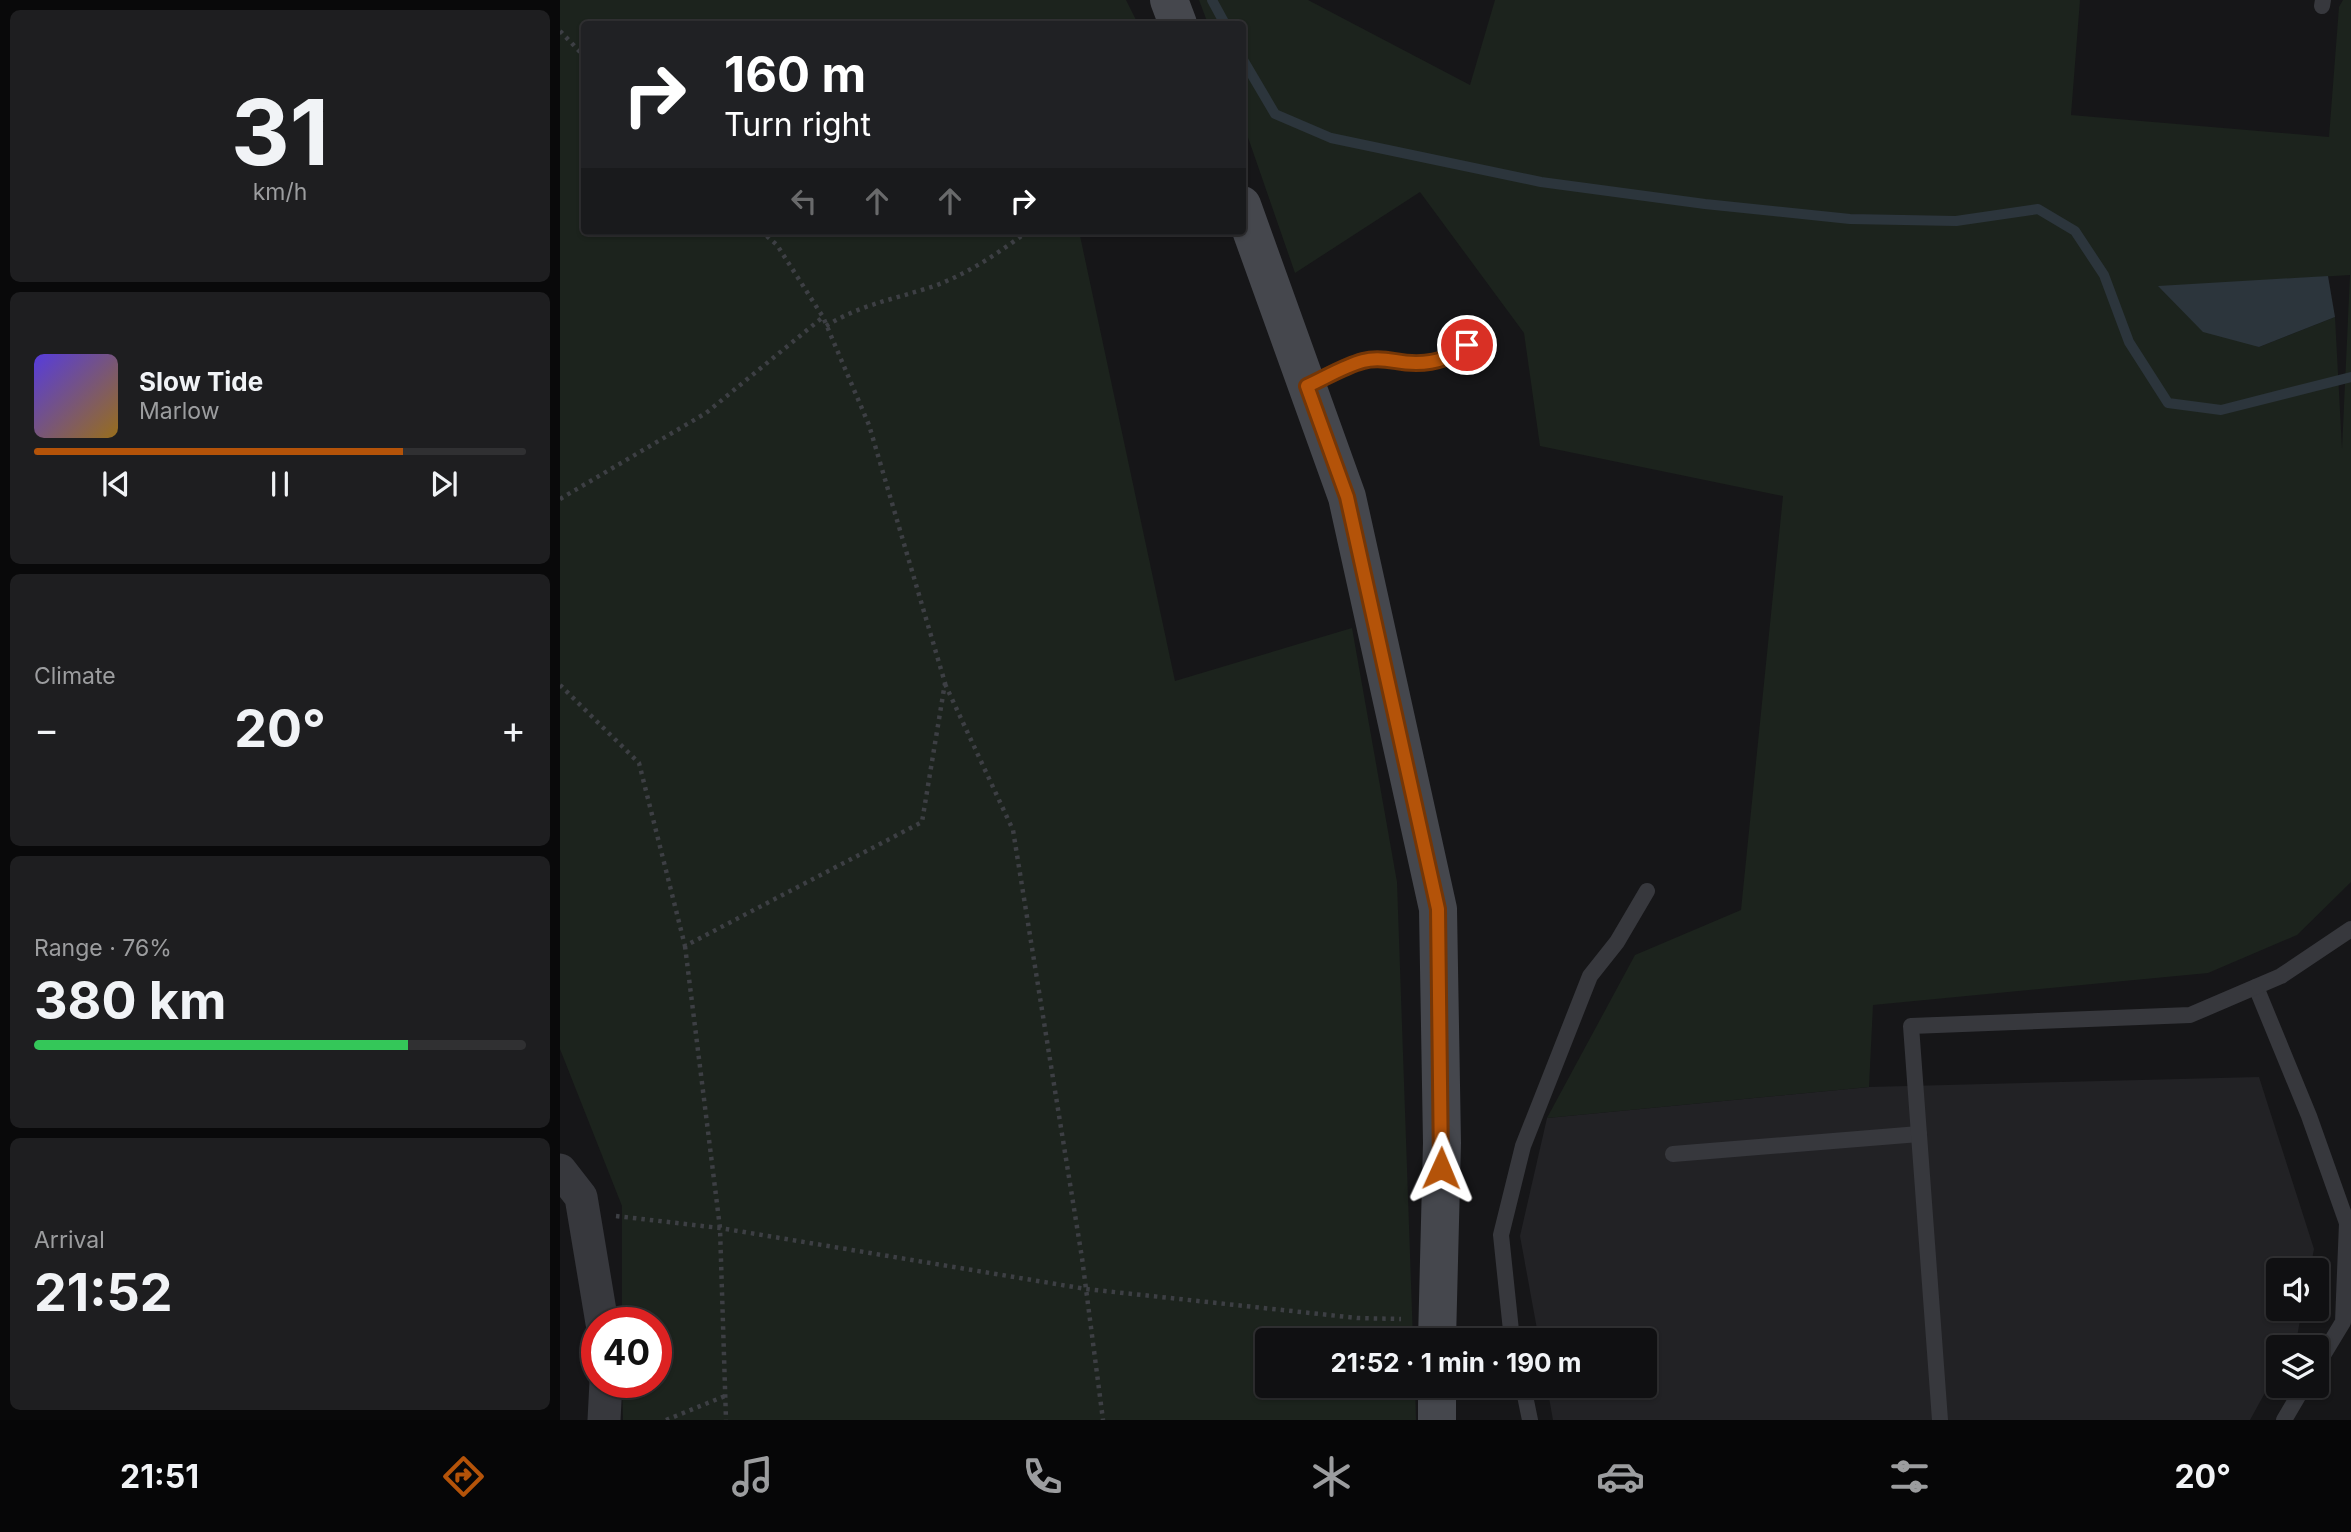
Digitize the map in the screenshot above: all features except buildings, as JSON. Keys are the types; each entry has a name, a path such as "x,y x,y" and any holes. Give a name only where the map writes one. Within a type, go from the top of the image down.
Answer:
{"street":[{"path":"1169,0 1177,21"},
{"path":"1246,216 1347,497 1438,909 1442,1143 1437,1328"},
{"path":"560,1170 582,1197 599,1307"},
{"path":"604,1420 605,1398"},
{"path":"1437,1398 1437,1420"}],"lane":[{"path":"1307,386 1362,361 1380,358 1417,363 1439,362 1457,354 1467,345"},
{"path":"1511,1328 1501,1235 1523,1146 1590,976 1617,942 1647,891"},
{"path":"1940,1420 1911,1026 2190,1015 2281,976 2351,929"},
{"path":"2256,987 2309,1115 2347,1223 2343,1322 2329,1345"},
{"path":"1673,1154 1919,1134"},
{"path":"1525,1398 1530,1420"},
{"path":"2284,1420 2297,1398"}],"path":[{"path":"560,31 581,54"},
{"path":"766,235 777,245 822,317 869,425 945,683 1013,830 1086,1289 1103,1420"},
{"path":"826,326 849,312 875,302 931,287 969,268 1022,235"},
{"path":"560,499 706,413 822,317"},
{"path":"685,946 922,822 945,683"},
{"path":"560,685 639,763 685,946 720,1228 726,1420"},
{"path":"584,1212 720,1228 1086,1289 1423,1328"},
{"path":"666,1420 725,1396"}],"shaded area":[{"path":"560,0 1126,0 1136,21 581,21 581,235 1080,235 1175,681 1352,628 1397,882 1413,1328 1255,1328 1255,1398 1415,1398 1416,1420 623,1420 622,1398 672,1398 672,1307 622,1307 622,1206 560,1049"},
{"path":"1199,0 1308,0 1470,85 1495,0 2080,0 2071,115 2329,137 2339,7 2343,0 2351,0 2351,882 2297,935 2208,973 1873,1005 1869,1087 1547,1118 1635,955 1741,910 1783,496 1540,446 1524,333 1420,192 1295,273 1246,132 1246,21 1207,21","holes":["2350,275 2342,449 2335,317 2259,347 2159,287"]},
{"path":"2328,276 2335,317 2259,347 2203,332 2158,286"},
{"path":"2259,1077 2314,1249 2312,1258 2266,1258 2266,1321 2300,1321 2297,1335 2266,1335 2266,1391 2250,1420 1553,1420 1549,1398 1657,1398 1657,1328 1537,1328 1520,1236 1547,1118 1869,1087"}],"waterway":[{"path":"1212,0 1223,21"},
{"path":"1246,65 1275,114 1331,138 1541,182 1705,204 1850,219 1956,221 2038,209 2075,231 2104,275 2129,342 2168,403 2221,410 2351,377"}],"route":[{"path":"1441,1168 1438,909 1347,497 1307,386 1362,361 1380,358 1399,362 1439,362 1457,354 1467,345"}]}
